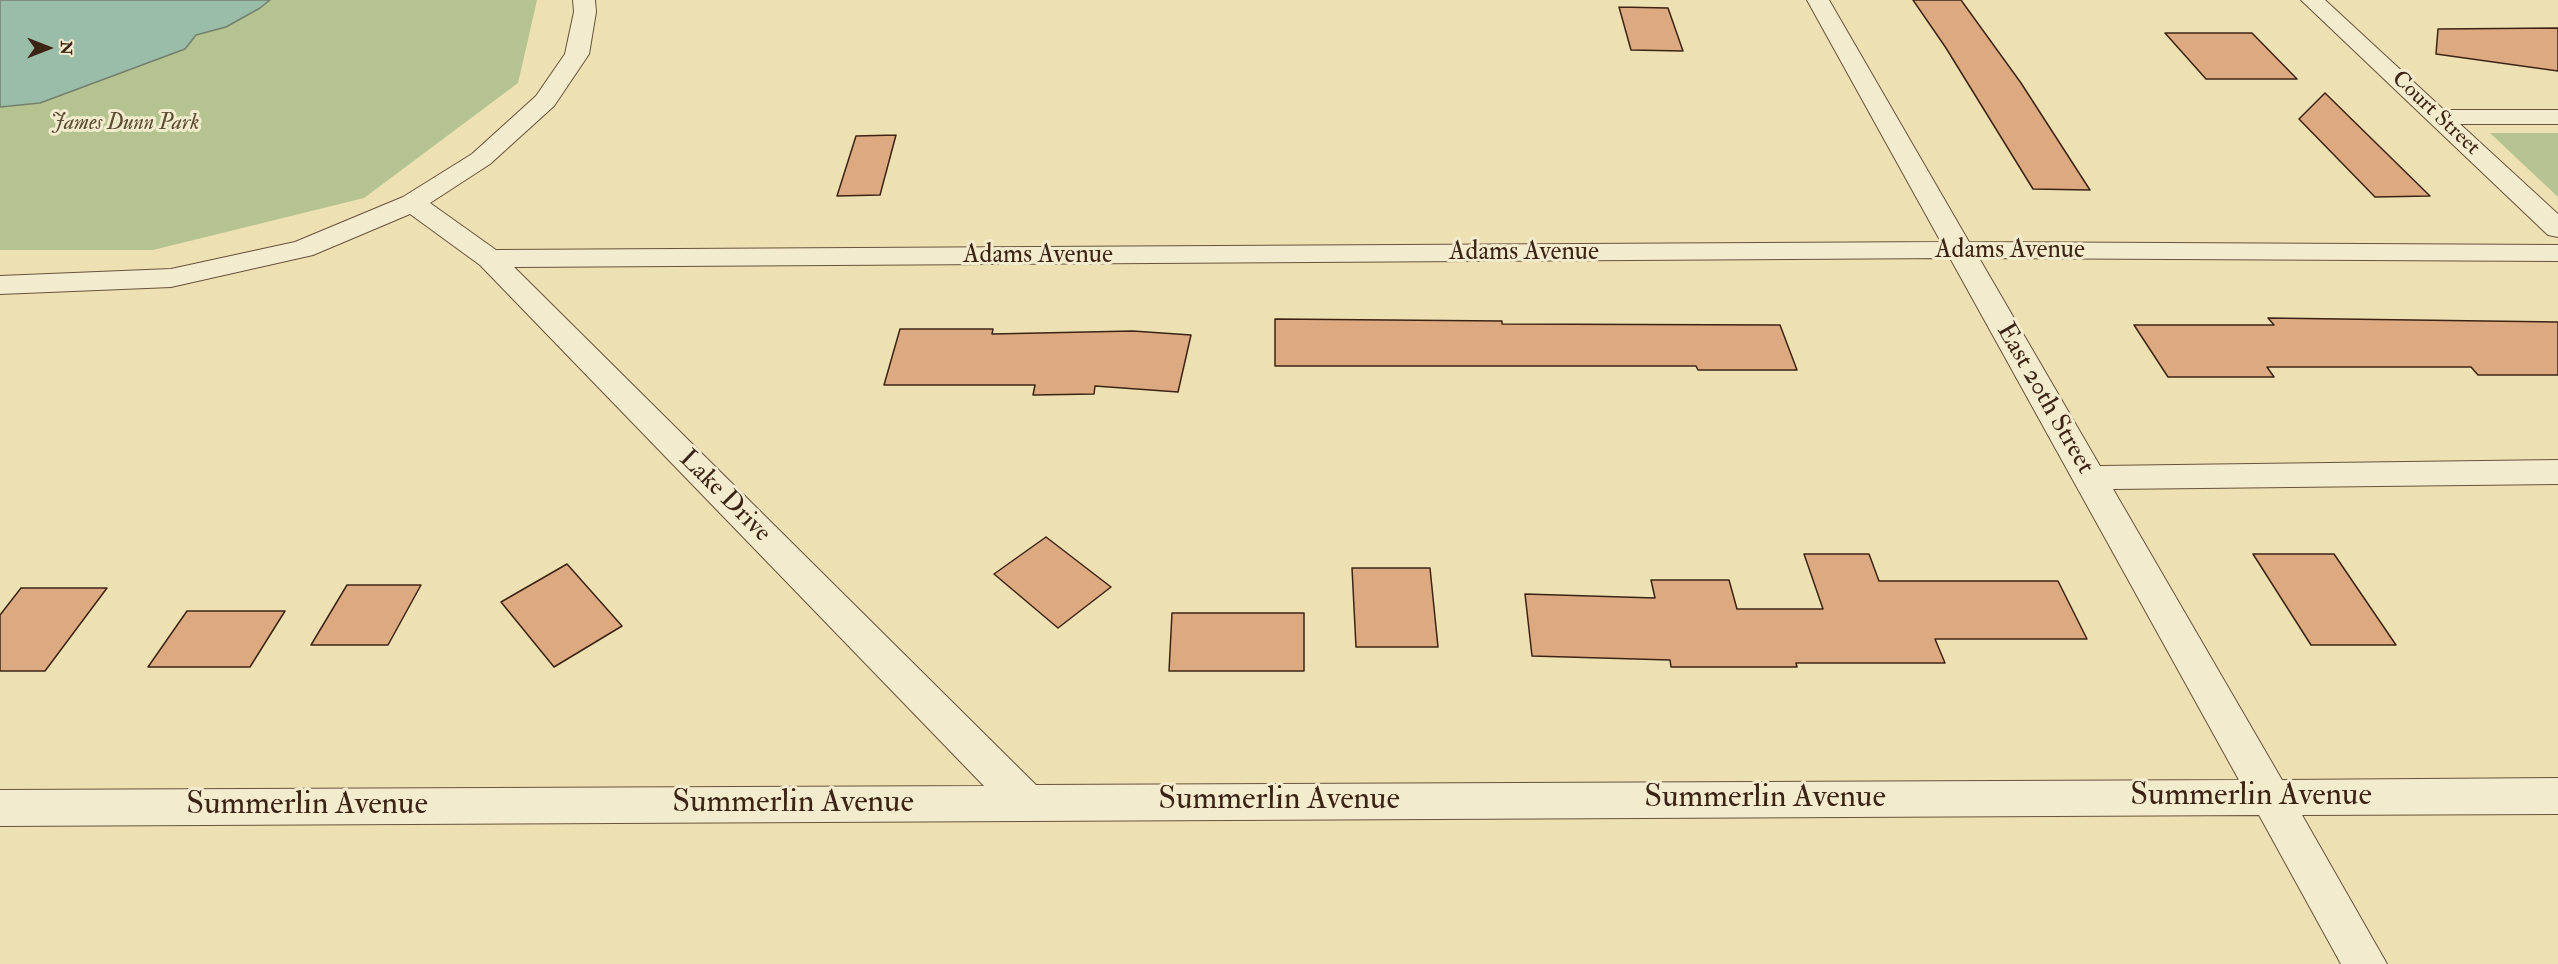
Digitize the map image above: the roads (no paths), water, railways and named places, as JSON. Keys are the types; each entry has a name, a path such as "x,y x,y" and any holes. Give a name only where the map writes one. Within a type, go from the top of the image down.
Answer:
{"street":[{"path":"0,285 171,278 303,249 412,203 481,159 544,101 577,54 585,12 584,0"},
{"name":"East 20th Street","path":"1818,0 2364,964"},
{"name":"Court Street","path":"2312,0 2558,229"},
{"path":"2438,117 2558,117"},
{"name":"Lake Drive","path":"412,203 490,259 1026,802"},
{"name":"Adams Avenue","path":"490,259 1960,250 2558,253"},
{"path":"2090,478 2558,472"},
{"name":"Summerlin Avenue","path":"0,808 2558,796"}],"park label":[{"name":"James Dunn Park","path":"125,124"}]}
